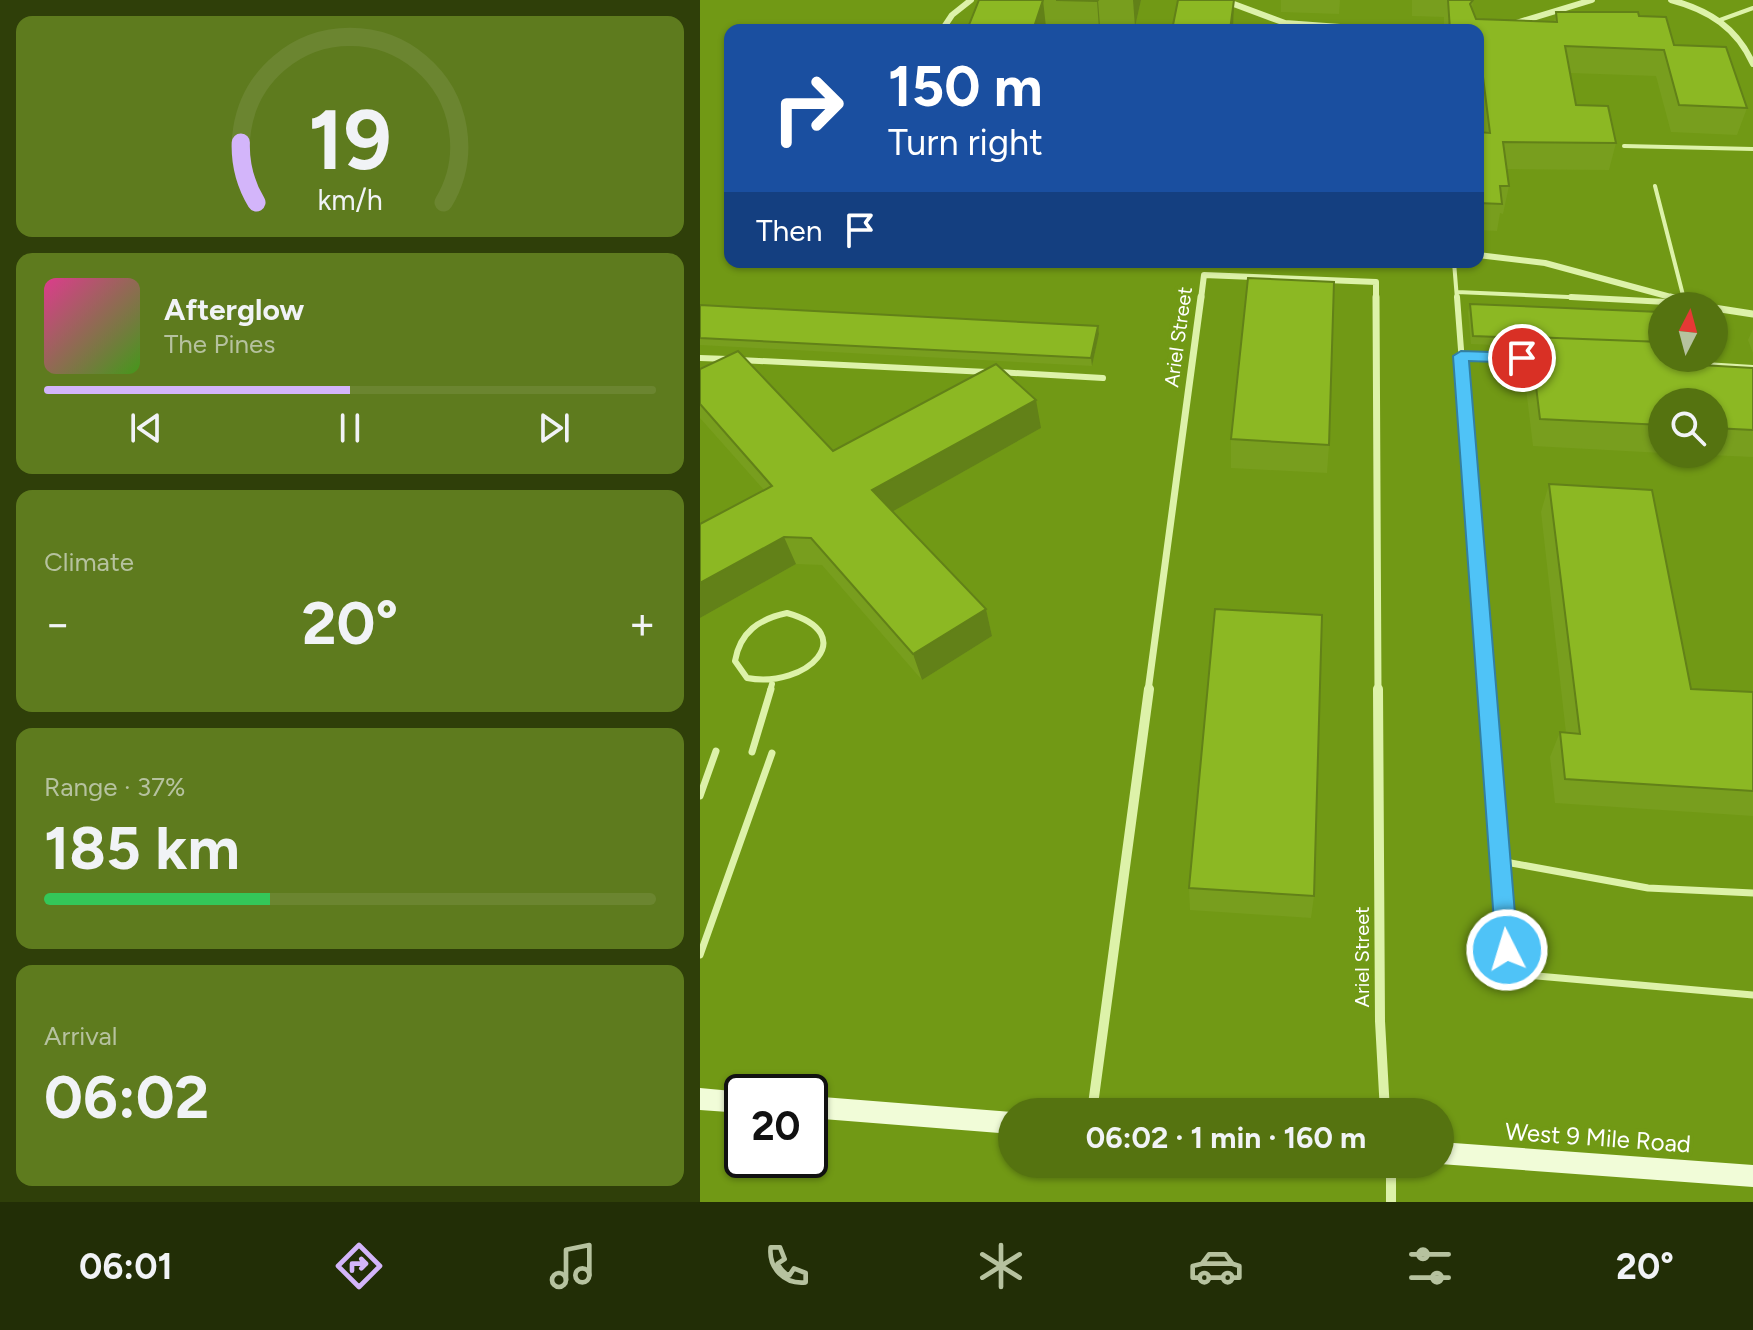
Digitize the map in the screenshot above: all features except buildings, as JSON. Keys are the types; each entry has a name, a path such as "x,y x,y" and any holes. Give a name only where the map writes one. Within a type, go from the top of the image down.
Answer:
{"main road":[{"path":"701,1103 724,1102"},
{"path":"828,1108 998,1122"},
{"name":"West 9 Mile Road","path":"1454,1154 1753,1176"}],"street":[{"path":"946,24 971,0"},
{"path":"1223,0 1285,23 1296,24"},
{"path":"1511,25 1592,0"},
{"path":"1671,0 1693,3 1720,20 1748,51 1753,64"},
{"path":"1484,256 1545,263 1648,294"},
{"name":"Ariel Street","path":"1094,1098 1204,275 1376,282 1383,1098"},
{"path":"1728,310 1753,314"},
{"path":"1391,1178 1391,1202"}],"lane":[{"path":"1720,20 1753,8"},
{"path":"1624,146 1753,149"},
{"path":"1655,186 1683,292"},
{"path":"1455,268 1507,950 1526,975 1753,995"},
{"path":"1457,292 1648,303"},
{"path":"1461,356 1537,359"},
{"path":"700,358 1103,378"},
{"path":"1728,364 1753,368"},
{"path":"787,613 813,620 821,629 824,640 815,664 795,678 772,684 747,678 739,670 735,661 741,639 761,621 774,615 787,613"},
{"path":"752,752 772,684"},
{"path":"700,796 716,751"},
{"path":"700,955 772,753"},
{"path":"1500,861 1648,888 1753,893"}],"route":[{"path":"1507,950 1461,356 1522,358"}]}
